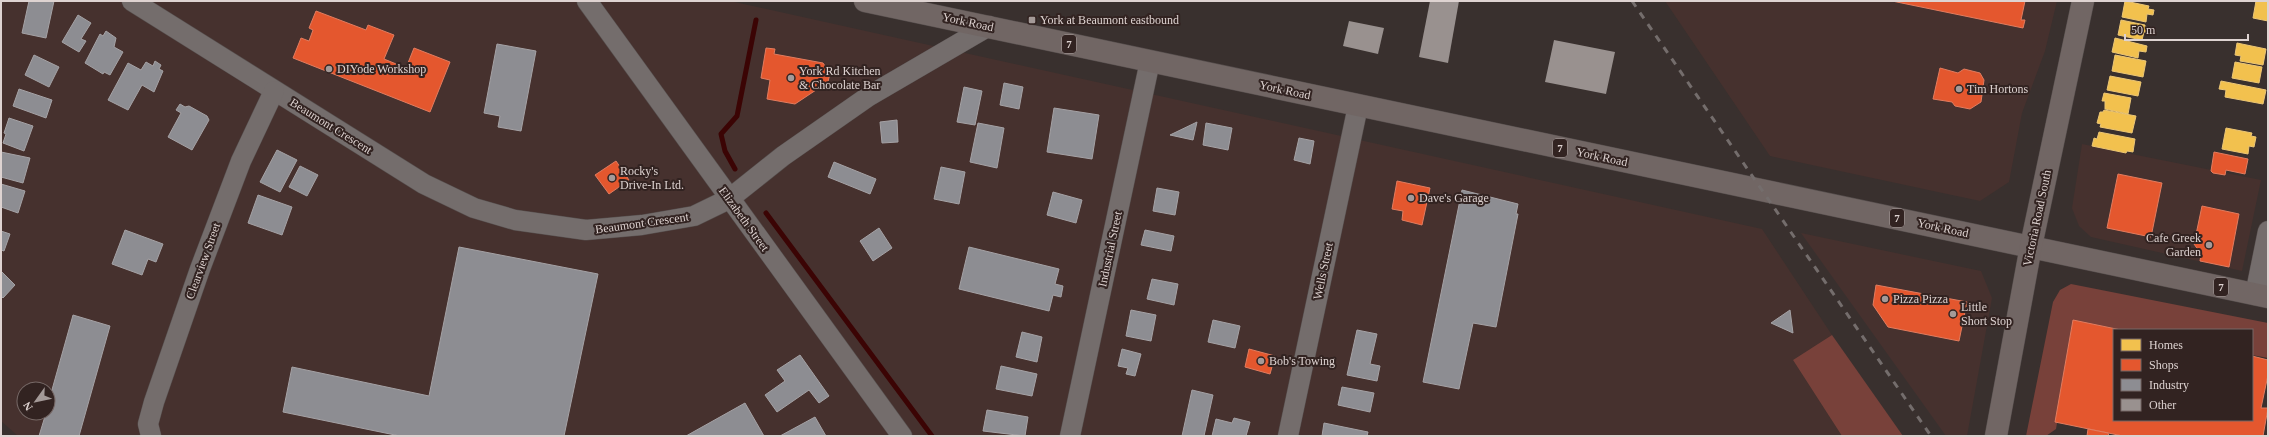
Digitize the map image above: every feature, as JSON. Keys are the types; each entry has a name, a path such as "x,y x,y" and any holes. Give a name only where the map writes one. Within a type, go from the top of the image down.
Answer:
{"main road":[{"name":"York Road","path":"865,1 2262,296"},
{"name":"Victoria Road South","path":"1996,436 2031,246 2082,1"}],"street":[{"name":"Beaumont Crescent","path":"132,1 430,187 474,208 515,220 586,230 642,225 694,216 729,198 783,156 869,96 989,26"},
{"name":"Elizabeth Street","path":"587,1 902,436"},
{"name":"Industrial Street","path":"1070,436 1150,61"},
{"name":"Clearview Street","path":"151,436 148,424 154,402 200,269 240,161 274,90"},
{"name":"Wells Street","path":"1288,436 1358,106"},
{"path":"2262,296 2268,231"}],"shaded area":[{"path":"1,1 730,1 1762,229 1832,335 1793,360 1842,436 18,436 1,421"},
{"path":"1665,1 2057,1 2045,51 2022,113 2009,182 1980,201 1770,156"},
{"path":"2082,144 2261,180 2242,271 2091,237 2079,226 2072,208"},
{"path":"1801,233 1981,271 1992,298 1967,436 1946,436"},
{"path":"2071,284 2268,323 2268,358 2253,355 2253,329 2117,329 2074,321 2056,429 2046,436 2026,436 2053,302 2060,290"},
{"path":"1832,335 1903,436 1842,436 1793,360"}],"building: Homes":[{"path":"2125,1 2149,6 2148,9 2154,10 2153,15 2147,14 2146,22 2122,17"},
{"path":"2256,1 2268,1 2268,21 2253,18"},
{"path":"2121,20 2145,25 2145,27 2151,28 2149,33 2144,32 2142,40 2118,35"},
{"path":"2115,38 2147,46 2146,52 2139,51 2138,58 2112,52"},
{"path":"2237,43 2266,49 2263,65 2240,61 2241,56 2235,55"},
{"path":"2115,55 2146,61 2143,77 2112,71"},
{"path":"2235,62 2262,67 2259,83 2232,78"},
{"path":"2110,76 2141,82 2138,96 2107,90"},
{"path":"2221,81 2266,90 2263,104 2225,97 2226,90 2219,89"},
{"path":"2104,93 2131,98 2128,114 2105,109 2105,101 2102,101"},
{"path":"2104,110 2136,116 2132,133 2100,127 2101,124 2097,123 2100,112 2103,112"},
{"path":"2226,128 2252,133 2251,136 2256,137 2254,147 2249,146 2248,154 2222,149"},
{"path":"2099,132 2135,139 2133,152 2127,151 2126,153 2092,146 2094,138 2097,139"}],"building: Shops":[{"path":"1892,1 2025,1 2021,20 2025,20 2023,28"},
{"path":"316,11 366,30 368,25 394,35 384,59 406,68 414,48 450,62 430,112 293,58 301,38 309,41 313,30 309,28"},
{"path":"766,48 775,49 774,54 823,63 830,73 828,82 795,104 767,99 770,80 761,78"},
{"name":"Tim Hortons","path":"1940,68 1958,73 1964,69 1980,73 1984,80 1981,102 1970,109 1955,106 1952,102 1933,99"},
{"path":"2214,152 2248,159 2245,174 2226,170 2225,175 2213,173 2211,171"},
{"name":"Rocky's Drive-In Ltd.","path":"616,161 629,180 609,194 595,175"},
{"path":"2118,174 2162,183 2151,237 2107,228"},
{"name":"Dave's Garage","path":"1397,181 1430,188 1422,225 1402,220 1403,211 1392,209"},
{"path":"2202,206 2239,214 2229,267 2200,261 2201,254 2194,244"},
{"path":"1876,285 1967,302 1959,341 1888,327 1873,305"},
{"path":"2073,320 2116,329 2113,329 2113,421 2253,421 2253,356 2268,360 2268,375 2261,408 2268,408 2263,436 2123,436 2055,422"},
{"path":"1249,349 1275,356 1270,374 1245,367"},
{"path":"2088,429 2108,433 2109,436 2087,436"}],"building: Industry":[{"path":"29,1 54,1 46,38 22,33"},
{"path":"78,15 91,23 81,39 86,41 79,52 62,42"},
{"path":"106,31 116,38 114,47 123,52 110,75 104,72 103,74 85,63 100,34 103,36"},
{"path":"497,44 536,51 521,131 498,127 500,116 484,113"},
{"path":"34,55 59,67 49,87 25,75"},
{"path":"155,61 161,65 159,69 163,71 154,92 142,85 128,110 108,100 128,63 141,70 146,62 153,66"},
{"path":"1004,83 1023,87 1019,109 1000,105"},
{"path":"964,87 982,91 975,125 957,122"},
{"path":"19,89 52,100 46,118 13,106"},
{"path":"180,104 185,107 189,106 207,116 209,120 192,150 168,137 181,113 176,110"},
{"path":"1054,108 1099,115 1092,159 1047,152"},
{"path":"9,118 33,126 24,151 3,143 6,134 4,133"},
{"path":"897,120 898,142 882,143 880,122"},
{"path":"1197,122 1193,140 1170,135"},
{"path":"978,123 1004,128 997,168 970,162"},
{"path":"1206,123 1232,128 1228,150 1203,145"},
{"path":"1299,138 1314,141 1310,164 1294,160"},
{"path":"277,150 297,160 280,192 260,182"},
{"path":"1,152 30,158 23,183 1,177"},
{"path":"834,162 876,179 870,194 828,177"},
{"path":"300,166 318,175 307,196 289,187"},
{"path":"941,167 965,172 959,204 934,199"},
{"path":"1,184 25,191 18,213 1,207"},
{"path":"1157,188 1179,192 1175,215 1153,211"},
{"path":"1462,190 1518,204 1516,214 1518,214 1496,327 1473,323 1459,389 1423,382"},
{"path":"1053,192 1082,200 1076,223 1047,215"},
{"path":"258,195 292,207 282,235 248,223"},
{"path":"879,228 892,248 873,261 860,241"},
{"path":"125,230 163,244 156,262 148,259 142,275 112,264"},
{"path":"1145,230 1174,236 1171,251 1141,245"},
{"path":"1,231 10,234 4,251 1,250"},
{"path":"459,247 598,274 564,436 400,436 283,412 292,367 429,396"},
{"path":"969,247 1059,269 1055,284 1063,286 1061,297 1053,295 1049,311 959,289"},
{"path":"1,271 15,285 3,298 1,296"},
{"path":"1152,279 1178,284 1174,305 1147,299"},
{"path":"1131,310 1156,315 1151,341 1126,336"},
{"path":"1790,310 1793,333 1771,323"},
{"path":"73,315 110,326 79,436 39,436 44,421 56,421 56,381 54,381"},
{"path":"1213,320 1240,326 1235,348 1208,342"},
{"path":"1357,330 1377,334 1370,364 1380,366 1377,381 1347,375"},
{"path":"1022,332 1042,337 1037,362 1016,357"},
{"path":"1122,349 1141,354 1135,376 1126,374 1128,368 1118,366"},
{"path":"800,355 829,396 819,403 809,390 777,412 765,395 785,381 777,370"},
{"path":"1001,366 1037,374 1032,396 996,389"},
{"path":"1342,387 1374,393 1370,412 1338,405"},
{"path":"1192,390 1213,395 1204,436 1182,436"},
{"path":"745,403 764,436 686,436"},
{"path":"987,410 1028,417 1025,436 983,431"},
{"path":"815,417 826,436 780,436"},
{"path":"1234,418 1250,422 1246,436 1212,436 1216,419 1232,423"},
{"path":"1324,423 1368,432 1367,436 1322,436"}],"building: Other":[{"path":"1430,1 1459,1 1448,63 1419,57"},
{"path":"1349,21 1384,28 1378,54 1343,46"},
{"path":"1554,40 1615,52 1606,94 1545,82"}],"waterway":[{"path":"735,169 725,151 721,134 737,116 756,20"},
{"path":"766,213 932,436"}],"railway":[{"path":"1632,1 1931,436"}],"place":[{"name":"York at Beaumont eastbound","path":"1032,20"},
{"name":"DIYode Workshop","path":"329,69"},
{"name":"York Rd Kitchen & Chocolate Bar","path":"791,78"},
{"name":"Tim Hortons","path":"1959,89"},
{"name":"Rocky's Drive-In Ltd.","path":"612,178"},
{"name":"Dave's Garage","path":"1411,198"},
{"name":"Cafe Greek Garden","path":"2209,245"},
{"name":"Pizza Pizza","path":"1885,299"},
{"name":"Little Short Stop","path":"1953,314"},
{"name":"Bob's Towing","path":"1261,361"}]}
